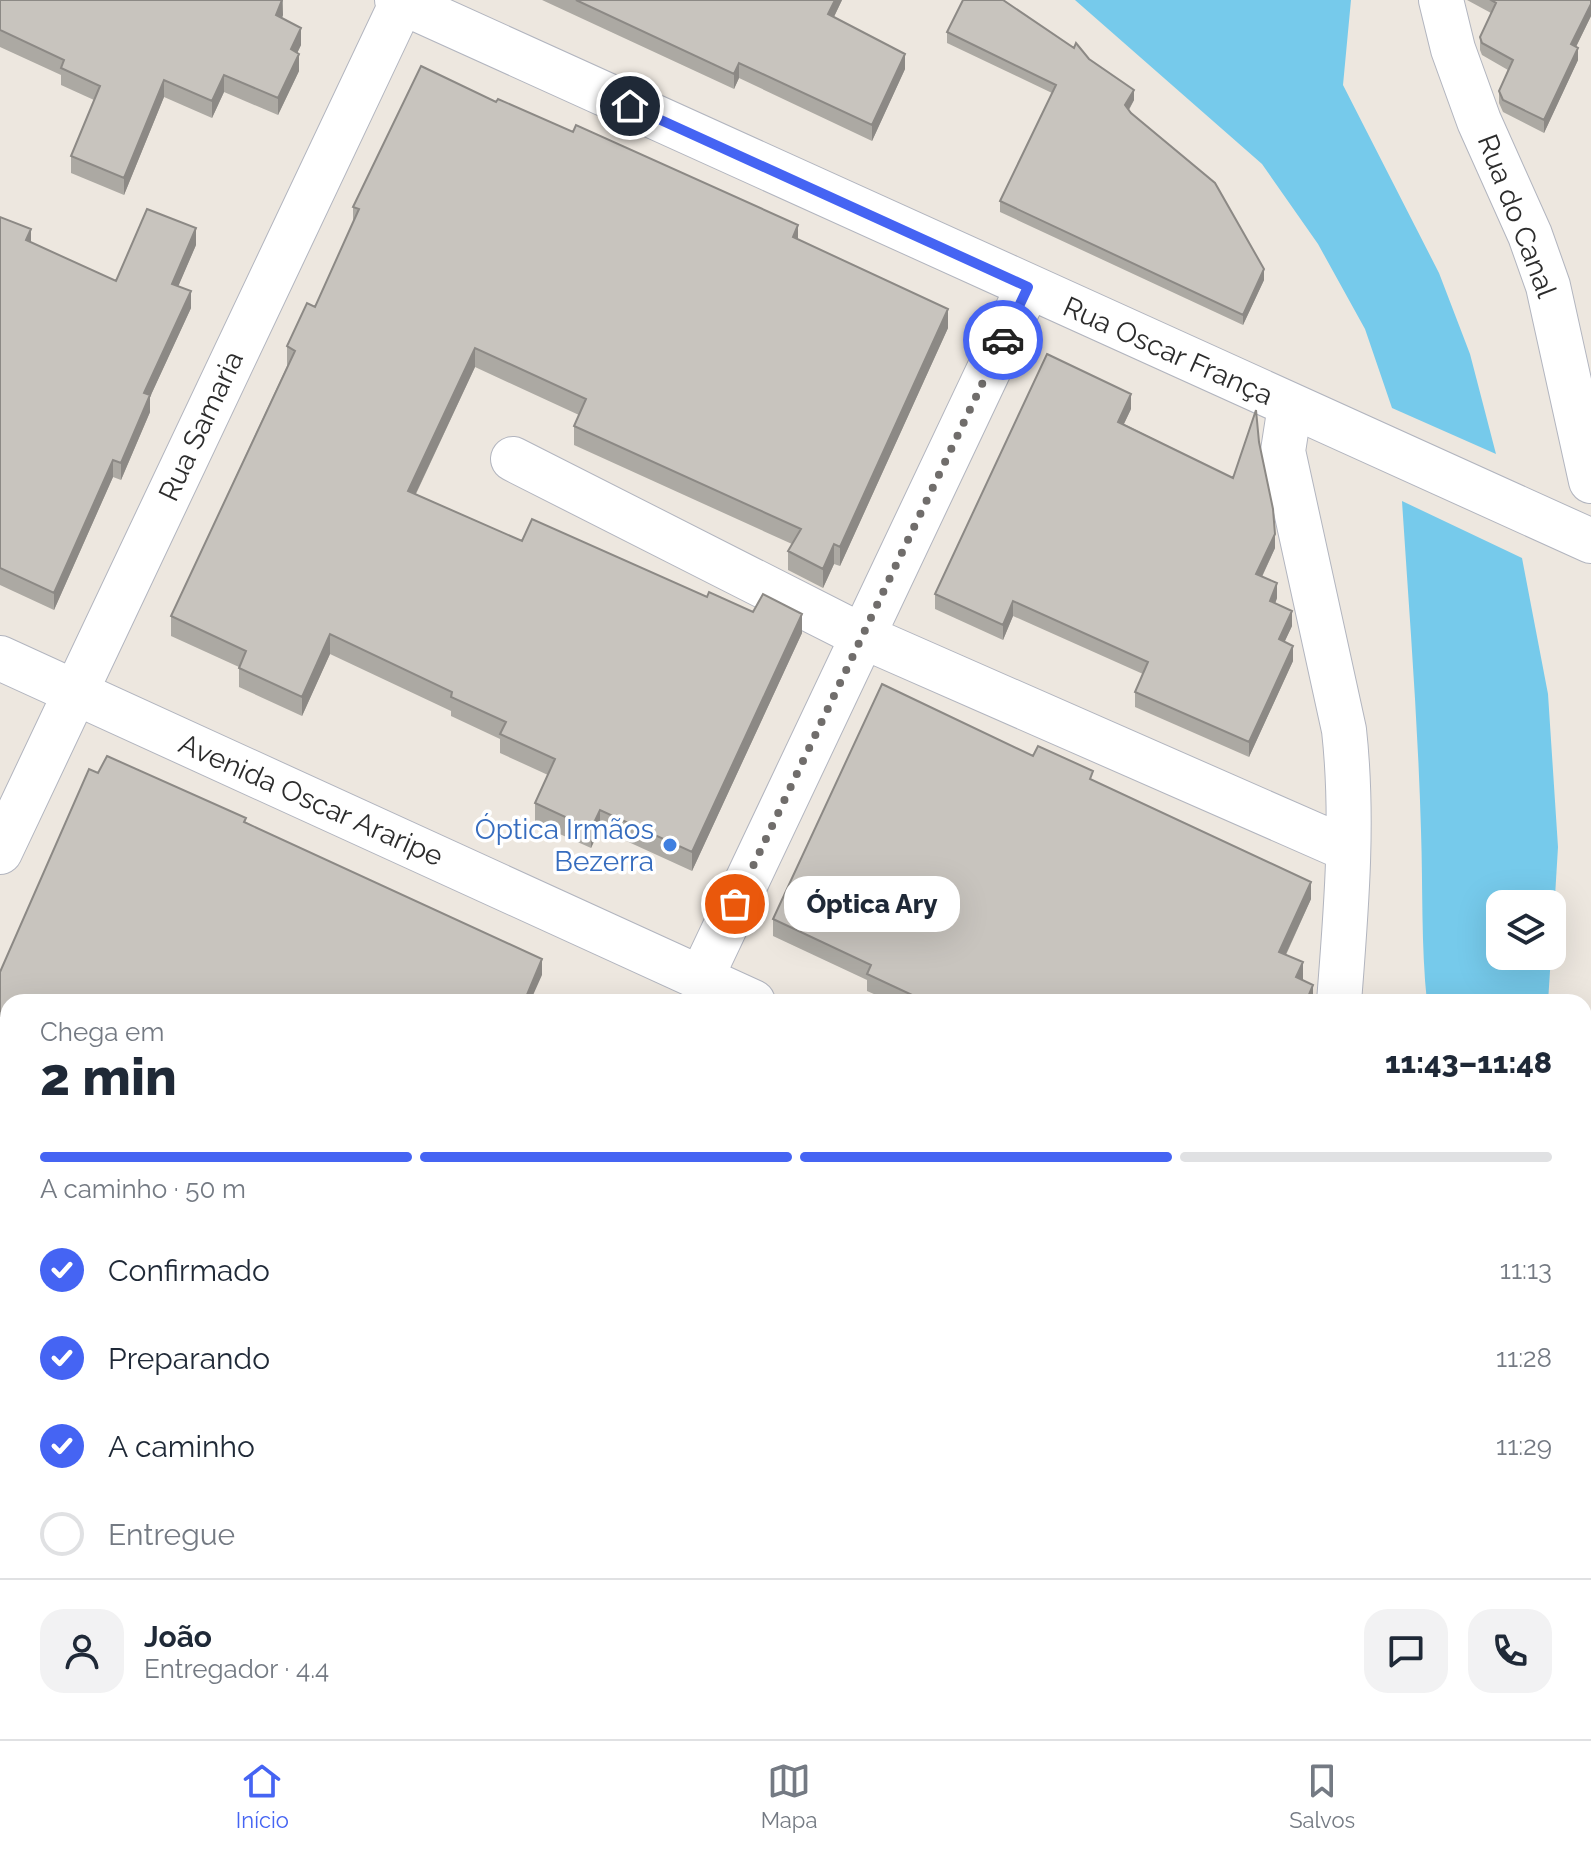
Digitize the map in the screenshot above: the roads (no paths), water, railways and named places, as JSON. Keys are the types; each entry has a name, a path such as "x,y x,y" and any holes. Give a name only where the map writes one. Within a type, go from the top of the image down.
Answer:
{"street":[{"name":"Rua do Canal","path":"1441,0 1453,49 1479,121 1530,235 1548,286 1591,481"},
{"name":"Rua Oscar França","path":"401,1 1591,541"},
{"name":"Rua Samaria","path":"0,852 401,1"},
{"path":"701,978 1028,287"},
{"path":"1290,406 1283,451 1344,730 1349,777 1340,994"},
{"path":"513,459 862,636 1347,849"},
{"name":"Avenida Oscar Araripe","path":"0,658 736,994"}],"water":[{"path":"1075,0 1351,0 1343,85 1439,273 1470,354 1496,454 1392,408 1365,329 1318,244 1262,164"},
{"path":"1402,501 1522,558 1548,694 1558,847 1555,890 1486,890 1486,970 1550,970 1549,994 1426,994 1421,831"}],"place":[{"name":"Óptica Irmãos Bezerra","path":"670,845"},
{"name":"Óptica Ary","path":"735,904"}]}
